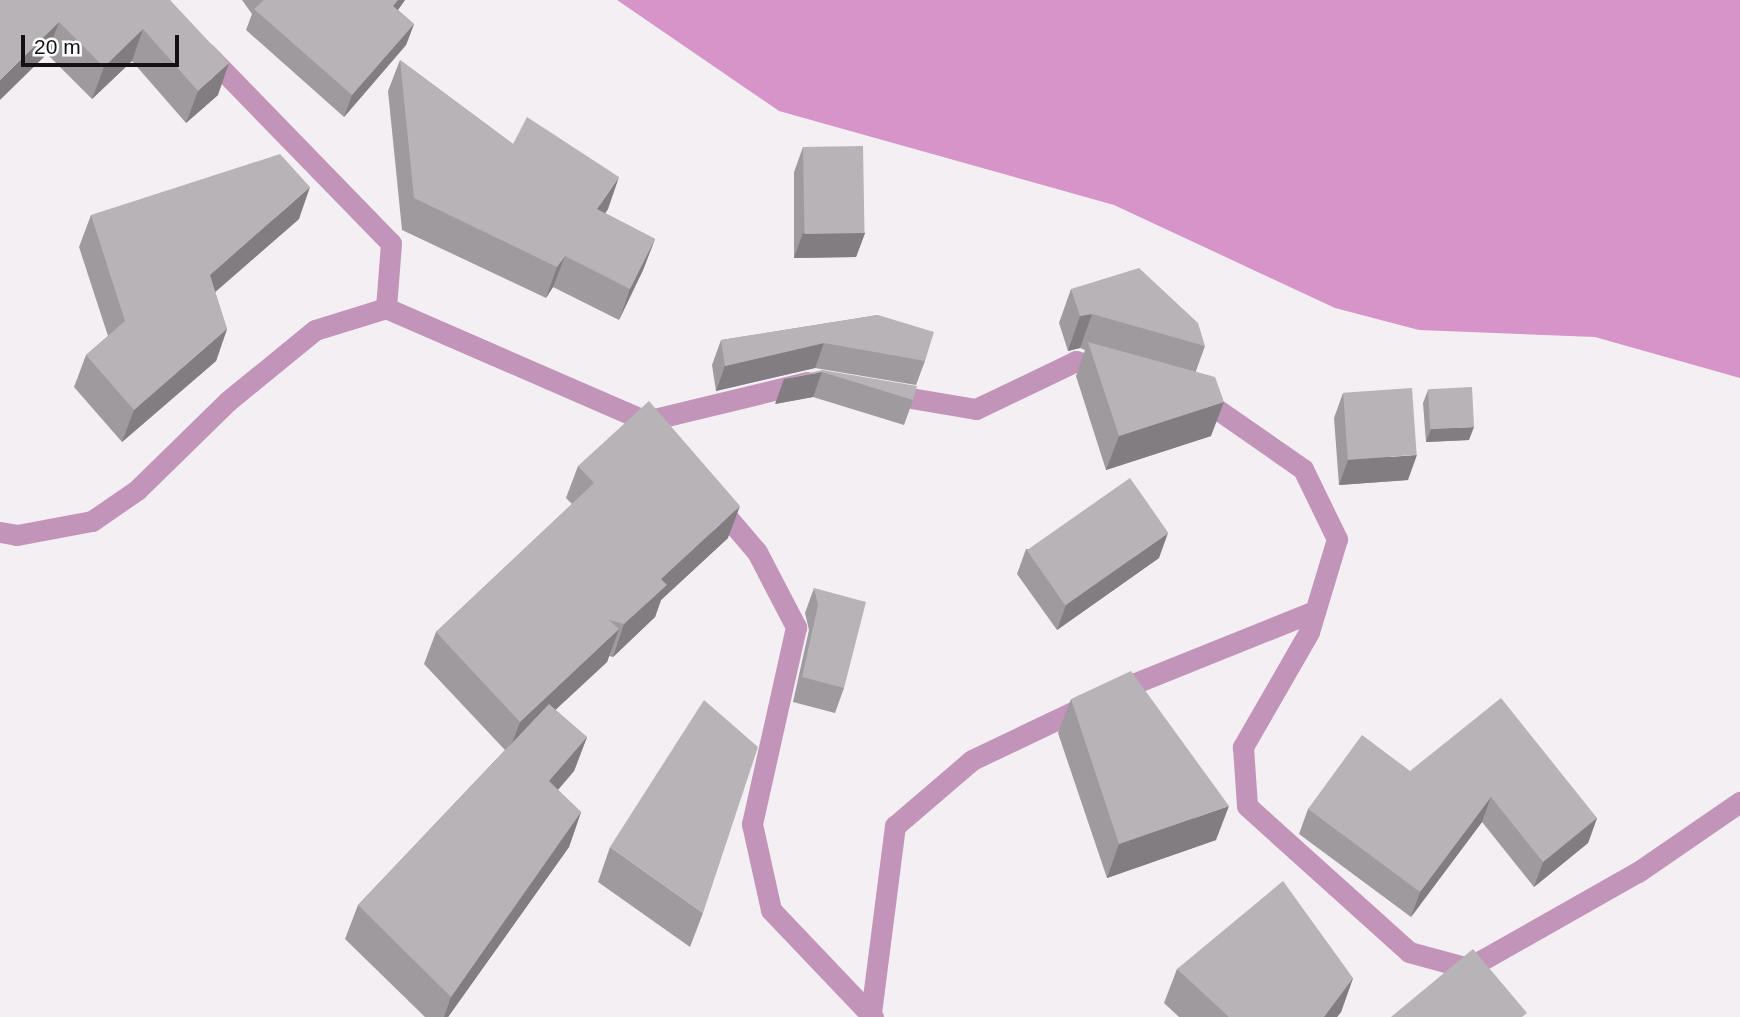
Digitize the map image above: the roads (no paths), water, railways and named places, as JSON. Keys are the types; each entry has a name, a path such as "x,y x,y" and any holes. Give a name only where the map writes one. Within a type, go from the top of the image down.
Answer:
{"street":[{"path":"186,30 391,243 386,308"},
{"path":"0,532 17,535 92,521 137,490 228,401 314,330 386,308 646,421 671,451"},
{"path":"868,390 976,409 1076,361 1130,376"},
{"path":"646,421 813,380 827,383"},
{"path":"1170,388 1210,399 1303,469 1337,539 1315,611 1243,747 1247,806 1409,952 1468,968 1638,872 1740,802"},
{"path":"697,481 757,552 796,627 752,824 771,910 872,1015"},
{"path":"872,1015 895,826 972,760 1124,688 1315,611"}]}
